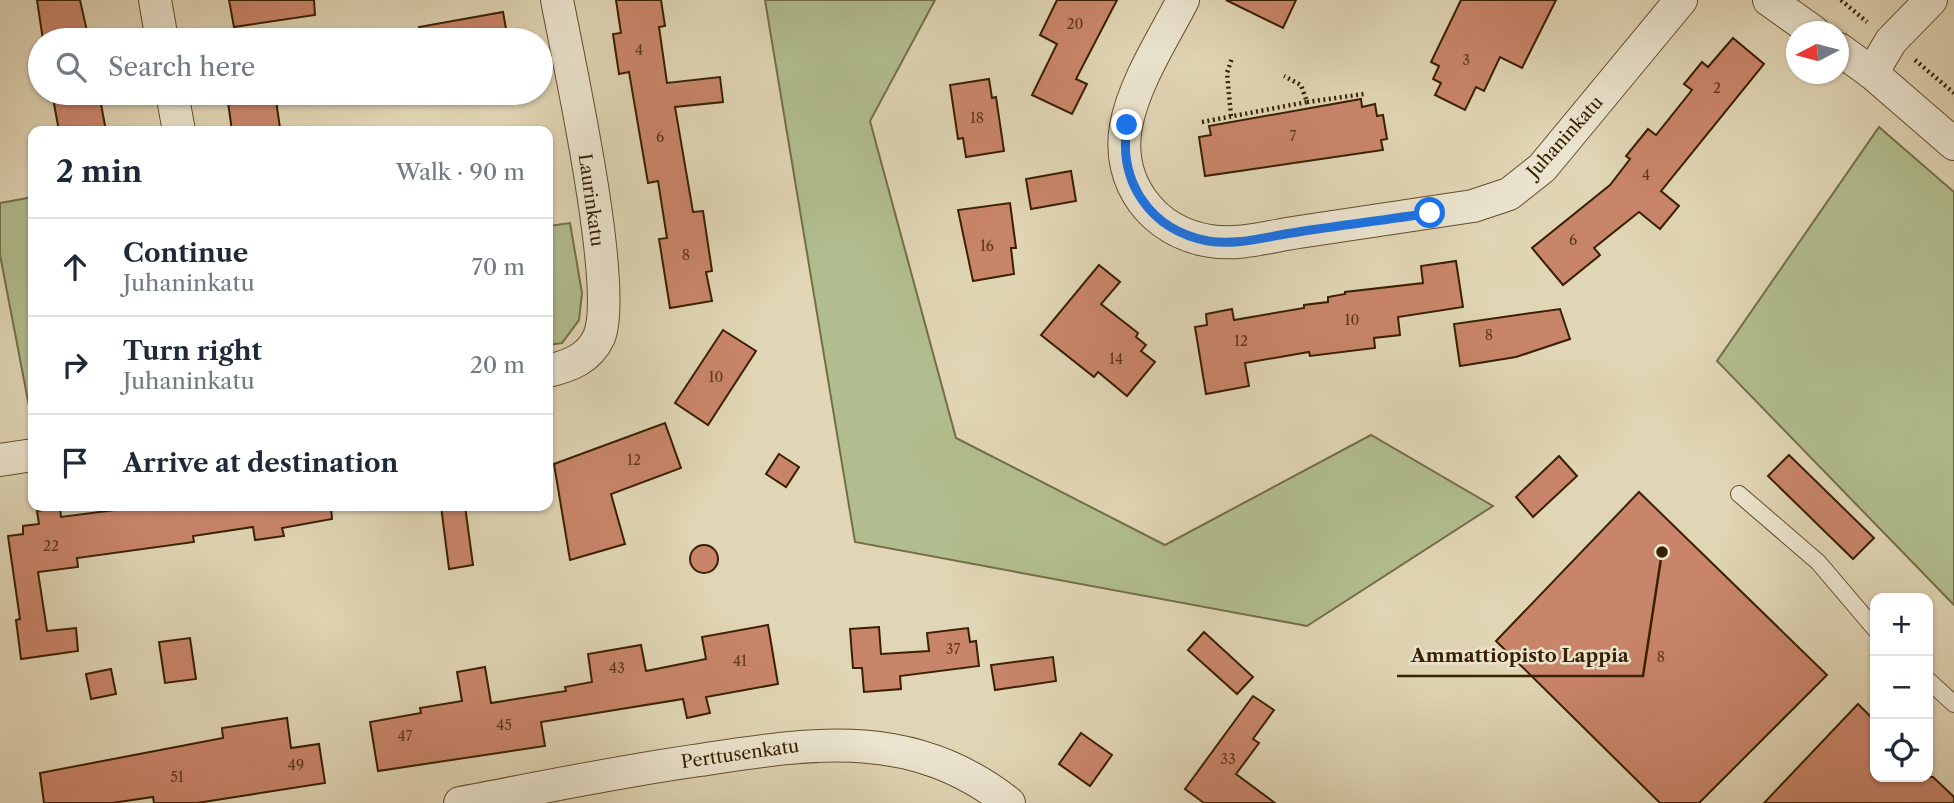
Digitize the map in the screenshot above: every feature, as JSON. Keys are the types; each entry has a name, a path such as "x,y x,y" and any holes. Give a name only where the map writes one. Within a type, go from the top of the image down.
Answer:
{"street":[{"path":"155,0 160,28"},
{"name":"Laurinkatu","path":"553,370 571,365 587,354 599,337 605,307 582,133 557,0"},
{"name":"Juhaninkatu","path":"1183,0 1132,105 1125,135 1126,161 1137,195 1158,218 1180,233 1222,242 1473,206 1509,194 1542,168 1681,0"},
{"path":"1769,0 1799,21"},
{"path":"1872,73 1891,41 1931,0"},
{"path":"1849,56 1954,144"},
{"path":"174,105 178,126"},
{"path":"0,460 28,456"},
{"name":"Perttusenkatu","path":"460,803 659,765 826,743 887,748 920,756 964,774 1009,803"}],"lane":[{"path":"1739,494 1818,562 1870,622"},
{"path":"1933,685 1954,704"}],"path":[{"path":"1231,116 1227,73 1232,58"},
{"path":"1284,76 1301,85 1307,102"},
{"path":"1202,122 1364,94"}],"green space":[{"path":"765,0 935,0 870,121 956,438 1165,545 1371,435 1493,506 1307,626 855,542"},
{"path":"1879,127 1954,192 1954,605 1717,361"},
{"path":"28,198 28,401 0,255 0,203"},
{"path":"570,223 582,293 579,320 562,343 553,344 553,225"}],"building":[{"path":"37,0 80,0 86,28 41,28"},
{"path":"229,0 314,0 315,15 234,27"},
{"path":"616,0 661,0 665,26 659,27 667,83 720,77 723,102 675,107 693,212 703,211 712,271 706,272 712,301 670,308 659,239 667,238 658,181 648,183 629,72 619,74 613,34 621,33"},
{"path":"1057,0 1117,0 1076,79 1087,84 1072,114 1032,95 1057,44 1040,35"},
{"path":"1226,0 1296,0 1283,28"},
{"path":"1461,0 1556,0 1522,68 1500,57 1484,91 1476,87 1465,110 1435,95 1441,83 1433,79 1439,66 1431,62"},
{"path":"503,12 506,28 419,28"},
{"path":"1733,38 1764,64 1661,191 1679,206 1660,229 1639,212 1594,248 1600,255 1563,285 1532,248 1610,185 1630,159 1626,156 1648,129 1656,135 1692,90 1684,84 1702,62 1708,67"},
{"path":"989,79 992,98 996,97 1004,151 966,157 963,138 958,139 950,85"},
{"path":"1361,99 1362,107 1375,104 1377,116 1383,115 1387,139 1381,140 1383,150 1205,176 1199,137 1211,135 1209,126"},
{"path":"54,105 101,105 105,126 58,126"},
{"path":"228,105 277,105 280,126 231,126"},
{"path":"1071,171 1076,201 1031,209 1026,179"},
{"path":"1010,203 1016,248 1011,248 1014,274 973,281 958,210"},
{"path":"1456,261 1463,307 1398,317 1400,335 1374,338 1375,348 1310,356 1309,352 1245,363 1249,386 1206,394 1195,327 1207,325 1206,314 1232,309 1234,320 1328,302 1328,297 1345,292 1423,283 1421,266"},
{"path":"1099,265 1120,282 1101,304 1138,333 1136,337 1146,345 1141,351 1155,362 1127,396 1098,372 1094,377 1041,335"},
{"path":"1560,309 1570,339 1516,357 1460,366 1454,324"},
{"path":"723,330 756,351 708,425 675,403"},
{"path":"665,423 681,468 611,494 625,544 570,560 554,464"},
{"path":"779,454 799,467 786,487 766,474"},
{"path":"1789,455 1874,538 1853,559 1768,476"},
{"path":"1559,456 1577,476 1533,517 1516,497"},
{"path":"1639,492 1827,675 1699,803 1660,803 1496,641"},
{"path":"37,511 60,511 61,517 107,511 331,511 332,519 282,528 284,536 255,540 253,527 193,536 194,542 77,558 78,567 38,572 47,631 76,628 78,651 21,659 16,620 20,619 8,536 23,534 23,526 39,524"},
{"path":"442,511 466,511 473,565 449,569"},
{"path":"704,545 714,549 718,559 714,569 704,573 694,569 690,559 694,549"},
{"path":"768,625 778,684 706,697 710,713 687,718 683,699 541,722 545,746 378,771 370,722 421,713 420,708 462,701 457,672 485,667 491,703 566,691 565,687 592,682 588,654 641,645 646,671 706,659 702,637"},
{"path":"879,627 881,654 929,651 927,633 968,628 970,642 976,641 979,666 900,676 901,689 864,692 862,668 853,668 850,629"},
{"path":"1204,632 1253,677 1237,694 1188,650"},
{"path":"190,638 196,679 165,683 159,642"},
{"path":"1053,657 1056,681 995,690 991,665"},
{"path":"111,669 116,694 91,699 86,674"},
{"path":"1253,696 1274,710 1253,739 1259,743 1236,774 1275,803 1204,803 1185,789"},
{"path":"1858,704 1870,716 1870,782 1933,782 1933,777 1954,797 1954,803 1764,803"},
{"path":"287,718 291,748 319,744 325,783 197,803 154,803 153,797 112,803 44,803 40,773 223,738 222,728"},
{"path":"1081,733 1112,755 1090,786 1059,764"}],"place":[{"name":"Ammattiopisto Lappia","path":"1662,552"}],"route":[{"path":"1127,125 1125,149 1131,184 1146,207 1180,233 1209,241 1236,242 1430,213"}]}
